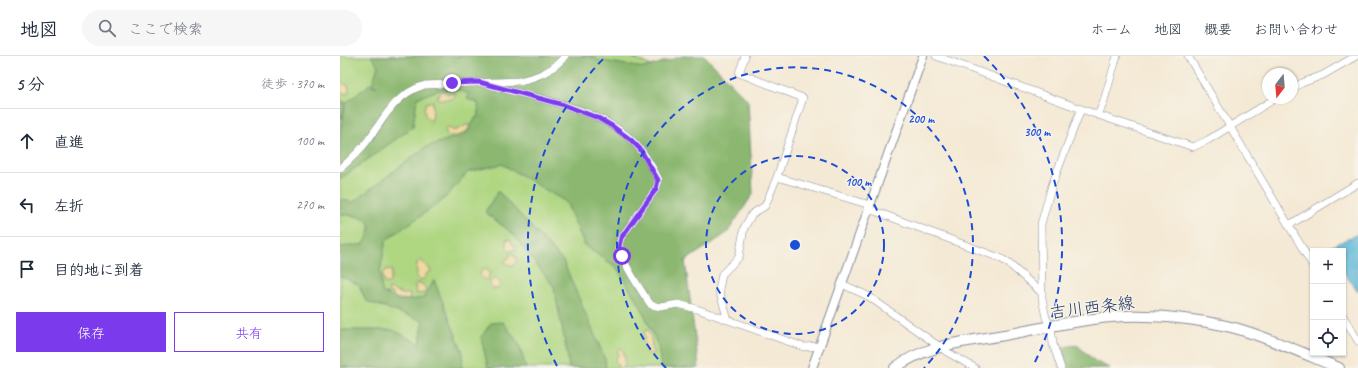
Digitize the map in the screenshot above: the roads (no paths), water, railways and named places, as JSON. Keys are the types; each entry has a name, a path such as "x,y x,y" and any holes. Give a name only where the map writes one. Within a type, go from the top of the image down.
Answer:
{"main road":[{"name":"吉川西条線","path":"895,368 918,354 940,346 1111,317 1130,316 1168,317 1234,328 1339,368"}],"street":[{"path":"340,169 358,152 369,139 385,115 402,97 418,87 425,85 519,81 535,78 552,70 565,56"},
{"path":"728,320 719,290 722,274 738,258 744,228 752,214 766,206 803,98 739,73 745,56"},
{"path":"812,368 923,56"},
{"path":"936,56 1081,109 1193,147 1208,140 1266,104"},
{"path":"1098,115 1103,104 1117,56"},
{"path":"1188,56 1310,261"},
{"path":"1298,85 1323,75 1356,56"},
{"path":"479,82 564,105 598,118 631,140 640,149 658,180 656,189 621,238 619,246 622,256 643,294 651,305 661,307 678,304 804,347 820,346"},
{"path":"1061,368 1053,344 1051,327 1046,318 1042,293 1041,224 1052,185 1081,109"},
{"path":"777,177 870,207 1000,258 1008,263 1042,293"},
{"path":"1289,226 1358,183"},
{"path":"842,284 868,296 947,352 975,368"},
{"path":"1345,320 1358,341"}],"water":[{"path":"1358,234 1358,292 1346,275 1346,248 1328,248"}]}
